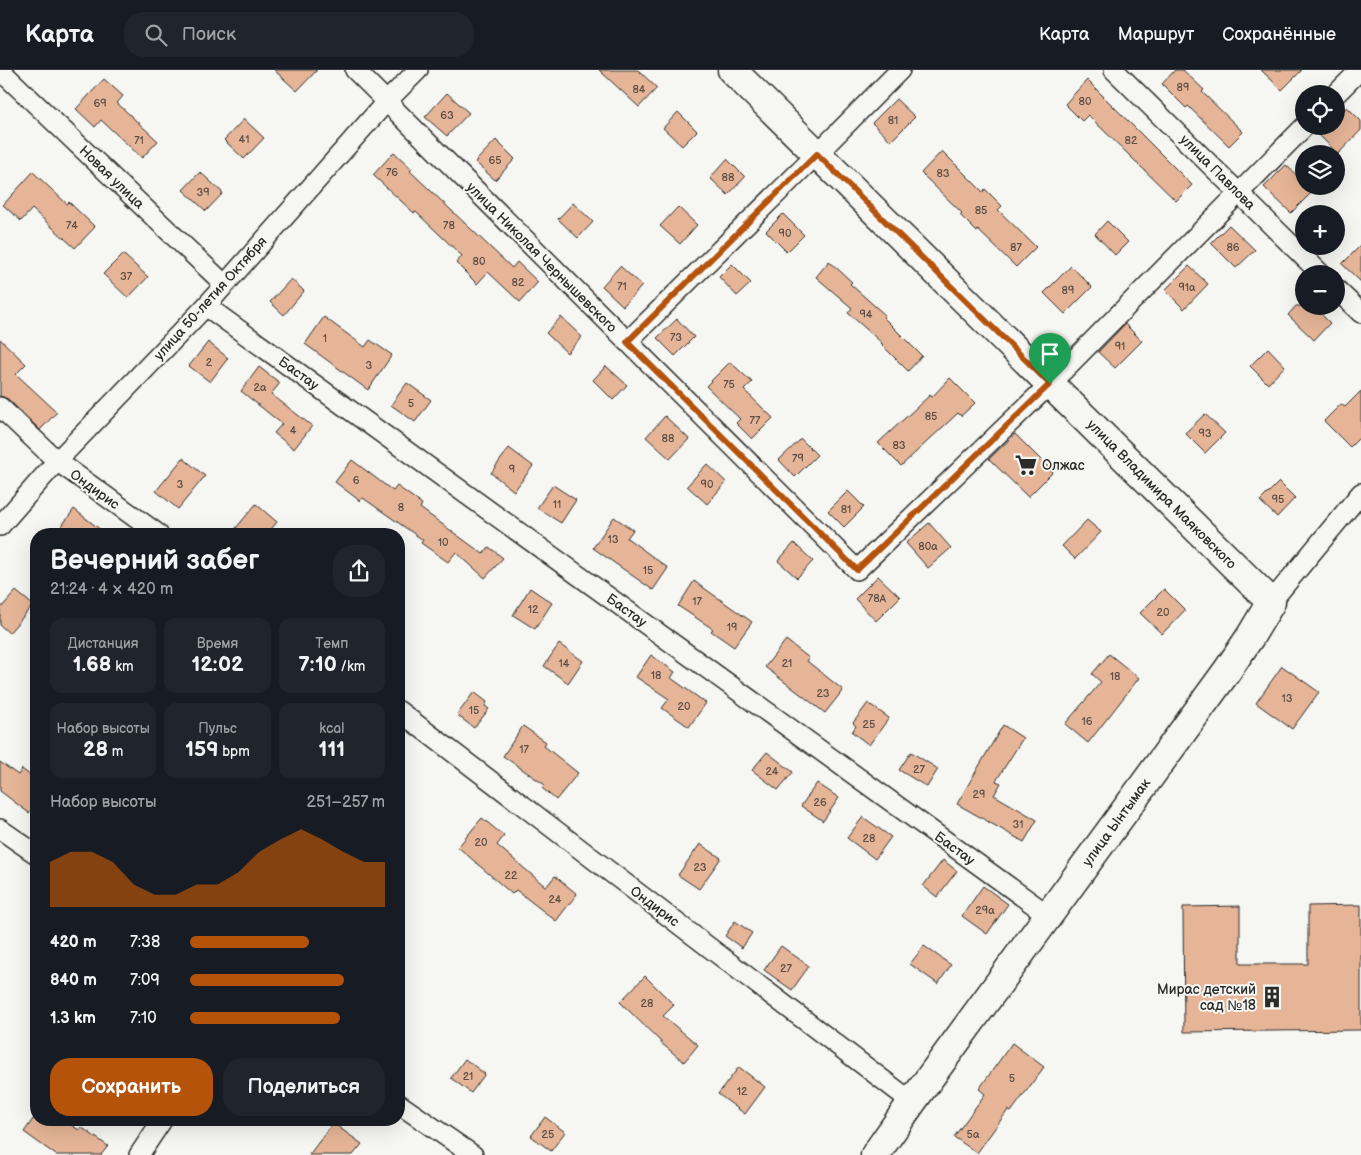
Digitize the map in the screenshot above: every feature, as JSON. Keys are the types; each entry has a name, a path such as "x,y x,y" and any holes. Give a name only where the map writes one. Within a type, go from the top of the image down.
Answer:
{"street":[{"name":"Новая улица","path":"0,70 224,284"},
{"name":"улица Николая Чернышевского","path":"355,70 857,570 1050,384"},
{"name":"улица 50-летия Октября","path":"0,526 57,461 206,306 386,102 418,70"},
{"name":"улица Владимира Маяковского","path":"732,70 1271,602"},
{"path":"627,342 900,70"},
{"name":"улица Павлова","path":"1114,70 1312,265"},
{"path":"1345,85 1360,70"},
{"path":"1050,384 1296,135"},
{"path":"1345,298 1361,313"},
{"name":"Бастау","path":"206,306 1048,915"},
{"name":"Ондирис","path":"0,407 57,461 150,528"},
{"name":"улица Ынтымак","path":"876,1155 912,1102 1226,671 1271,602 1361,493"},
{"name":"Ондирис","path":"405,716 912,1102"},
{"path":"0,829 30,850"},
{"path":"405,1108 473,1155"},
{"path":"139,1155 158,1126"}],"building":[{"path":"274,70 317,70 297,91"},
{"path":"599,70 638,70 657,88 639,107"},
{"path":"1175,70 1183,70 1204,90 1202,92 1243,132 1229,146 1188,106 1186,108 1162,84"},
{"path":"1261,70 1302,70 1282,90"},
{"path":"104,79 123,96 117,103 158,141 142,158 101,120 95,127 76,109"},
{"path":"1087,80 1192,185 1176,201 1088,115 1082,121 1065,104"},
{"path":"447,93 469,113 447,136 425,117"},
{"path":"896,99 915,117 891,141 872,123"},
{"path":"1347,107 1361,121 1361,130 1345,147 1345,145 1329,145 1319,135 1345,135 1345,109"},
{"path":"678,112 697,131 682,146 663,128"},
{"path":"244,119 264,138 244,159 224,140"},
{"path":"496,140 515,159 495,180 475,162"},
{"path":"942,151 983,192 985,189 1002,206 998,210 1036,247 1016,267 978,230 977,232 960,215 962,213 921,173"},
{"path":"394,152 412,169 410,171 512,268 517,262 538,282 520,302 488,272 477,284 456,263 462,256 416,212 414,213 373,175"},
{"path":"727,159 745,177 728,195 710,178"},
{"path":"1286,165 1295,174 1295,195 1309,195 1299,205 1295,205 1295,209 1291,213 1264,187"},
{"path":"33,172 95,227 75,248 32,209 21,221 3,205"},
{"path":"200,172 223,193 206,211 183,190"},
{"path":"573,203 593,222 578,238 558,219"},
{"path":"678,207 697,225 680,244 660,226"},
{"path":"783,214 804,235 787,252 766,231"},
{"path":"1107,221 1128,242 1115,255 1095,234"},
{"path":"1229,225 1255,250 1236,268 1211,243"},
{"path":"1361,245 1361,282 1342,264"},
{"path":"123,254 148,277 128,298 103,274"},
{"path":"829,261 852,282 850,284 885,315 883,317 922,356 908,371 882,343 848,313 852,308 816,277"},
{"path":"732,264 751,283 737,296 719,277"},
{"path":"620,266 642,286 623,306 602,286"},
{"path":"1071,266 1092,287 1065,314 1044,293"},
{"path":"1189,266 1208,284 1184,309 1165,290"},
{"path":"291,279 304,291 284,315 270,302"},
{"path":"1295,307 1295,315 1322,315 1330,323 1314,340 1288,315"},
{"path":"324,317 365,347 370,340 392,355 368,390 305,344"},
{"path":"561,317 582,337 567,353 546,333"},
{"path":"677,319 694,337 675,356 657,338"},
{"path":"1125,324 1142,341 1115,368 1098,352"},
{"path":"0,339 26,364 16,374 57,412 40,430 8,399 0,396"},
{"path":"208,342 228,358 210,382 189,366"},
{"path":"1268,348 1285,366 1268,384 1250,366"},
{"path":"730,362 752,382 744,390 773,418 752,439 736,423 740,419 706,386"},
{"path":"606,366 627,385 613,400 593,380"},
{"path":"259,367 280,383 271,394 312,426 294,449 274,433 282,424 241,391"},
{"path":"950,378 975,403 961,416 958,413 901,466 878,443 930,395 932,397"},
{"path":"407,383 431,400 415,422 391,405"},
{"path":"1361,391 1361,436 1350,447 1324,421 1341,404 1345,407"},
{"path":"1205,414 1225,433 1205,453 1185,433"},
{"path":"665,416 689,439 670,459 646,437"},
{"path":"1015,434 1053,472 1028,497 989,459"},
{"path":"801,439 817,455 795,477 779,460"},
{"path":"509,448 533,466 514,491 491,473"},
{"path":"183,458 205,476 178,509 156,491"},
{"path":"352,460 393,491 397,486 422,504 420,508 483,554 489,547 503,558 485,578 456,552 448,562 421,543 423,540 363,498 360,501 335,482"},
{"path":"707,464 726,482 707,504 687,486"},
{"path":"1279,482 1295,498 1277,517 1260,501"},
{"path":"553,485 576,500 561,523 537,508"},
{"path":"848,491 864,507 844,527 828,511"},
{"path":"256,504 277,522 272,528 236,528"},
{"path":"74,509 98,528 60,528"},
{"path":"614,517 633,530 627,538 668,568 653,590 593,548"},
{"path":"1087,520 1101,532 1075,559 1062,546"},
{"path":"929,523 951,548 928,568 906,543"},
{"path":"794,543 813,561 797,578 778,561"},
{"path":"878,576 900,597 876,621 855,599"},
{"path":"694,581 752,622 734,647 711,631 713,629 678,606"},
{"path":"530,588 552,603 535,629 513,615"},
{"path":"1164,589 1185,610 1162,634 1140,613"},
{"path":"16,591 30,603 30,608 9,633 0,625 0,609"},
{"path":"786,640 809,658 807,661 843,690 825,713 765,667"},
{"path":"559,644 583,661 568,683 544,666"},
{"path":"1109,654 1139,678 1088,743 1065,724 1101,682 1092,674"},
{"path":"651,655 675,672 671,678 706,703 689,727 662,708 669,699 636,677"},
{"path":"1282,666 1319,692 1292,729 1256,703"},
{"path":"474,692 487,702 485,706 489,709 474,728 457,715"},
{"path":"868,703 889,718 869,745 852,732 856,726 853,723"},
{"path":"1003,725 1023,738 996,781 1001,783 994,795 1037,820 1024,842 957,804"},
{"path":"523,726 546,742 544,746 578,773 556,800 542,788 545,785 503,756"},
{"path":"767,752 793,772 778,790 752,770"},
{"path":"911,752 938,769 927,787 899,770"},
{"path":"0,762 18,775 22,769 30,775 30,812 29,813 0,791"},
{"path":"817,783 839,798 823,821 801,806"},
{"path":"863,817 891,837 875,859 847,838"},
{"path":"482,818 504,836 497,845 546,887 555,876 577,894 556,921 516,890 512,894 458,847"},
{"path":"700,844 721,858 699,889 678,875"},
{"path":"943,860 957,871 937,897 923,886"},
{"path":"983,886 1008,904 987,934 962,916"},
{"name":"Мирас детский сад №18","path":"1361,905 1361,1030 1184,1032 1183,907 1240,906 1240,964 1308,964 1308,906"},
{"path":"735,921 752,933 742,948 725,936"},
{"path":"781,946 809,966 792,990 764,970"},
{"path":"924,946 951,965 938,984 910,964"},
{"path":"645,976 674,1005 663,1016 698,1045 684,1062 661,1043 620,1002"},
{"path":"1012,1043 1044,1067 1011,1112 1008,1110 977,1153 954,1137 985,1094 979,1089"},
{"path":"465,1059 485,1074 471,1093 451,1078"},
{"path":"739,1067 765,1087 745,1114 718,1094"},
{"path":"545,1117 565,1132 551,1151 531,1136"},
{"path":"30,1123 30,1126 73,1126 79,1130 81,1127 108,1146 101,1155 56,1155 24,1132"},
{"path":"331,1126 337,1126 362,1144 353,1155 309,1155"}],"place":[{"name":"Олжас","path":"1026,465"},
{"name":"Мирас детский сад №18","path":"1272,997"}],"route":[{"path":"817,154 1050,384 857,570 627,342 817,154"}]}
